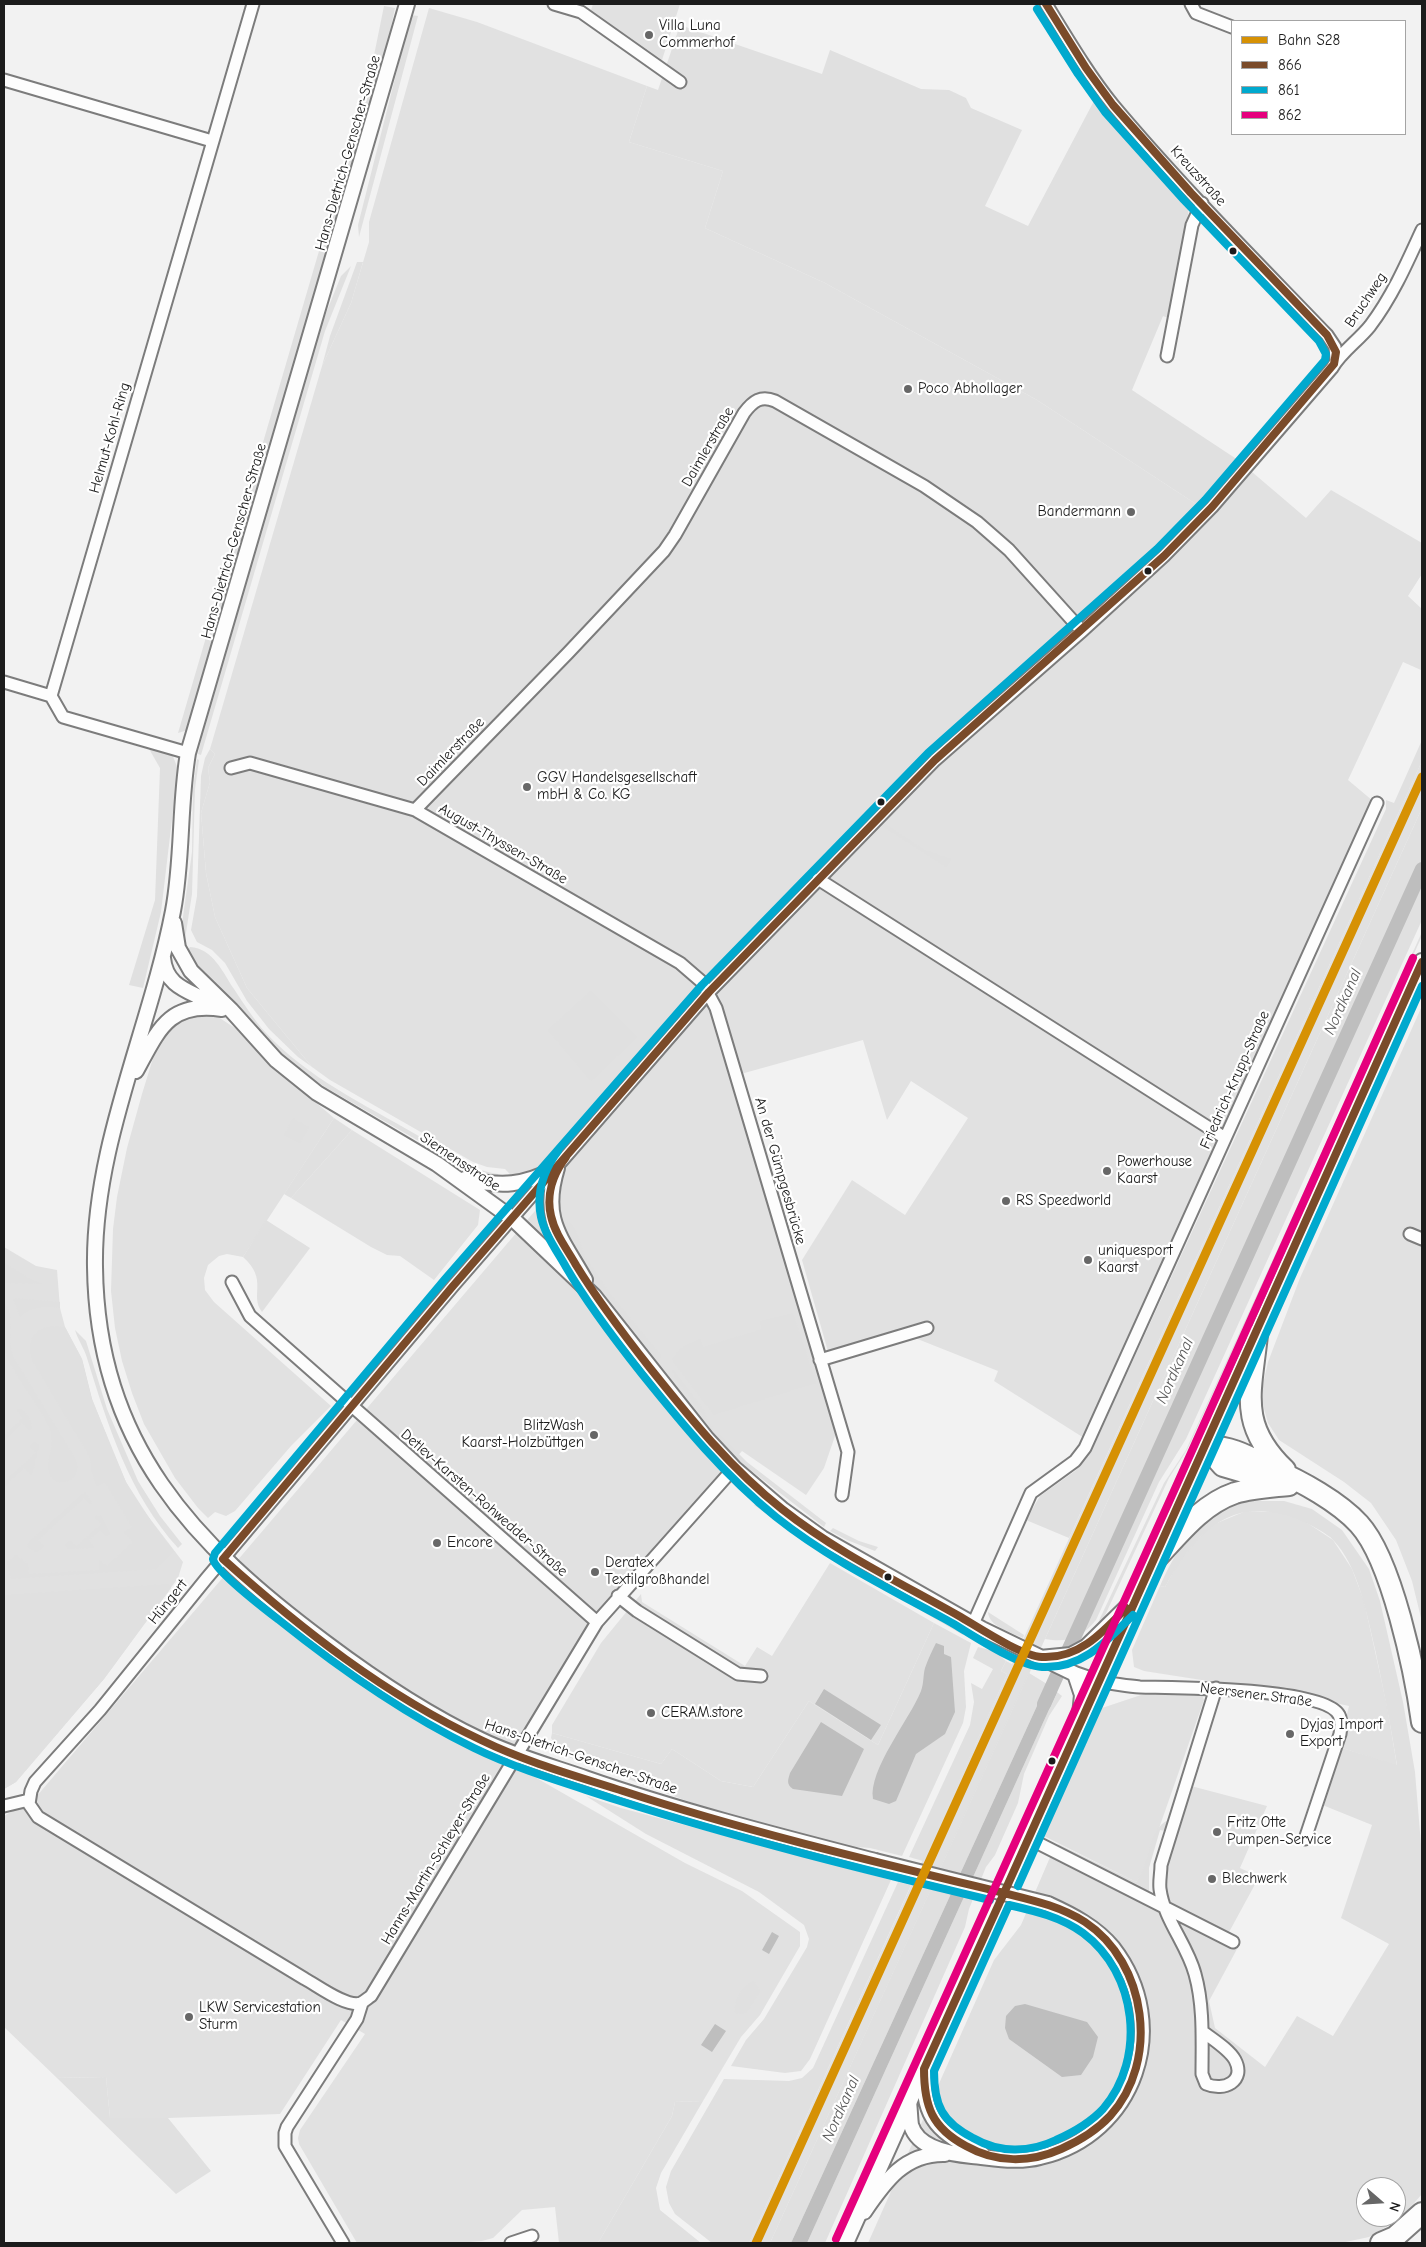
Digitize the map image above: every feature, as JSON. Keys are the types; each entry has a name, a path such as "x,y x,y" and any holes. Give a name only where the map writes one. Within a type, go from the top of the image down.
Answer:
{"highway":[{"path":"1257,1335 1250,1391 1254,1424 1266,1450 1290,1481"},
{"path":"1206,1447 1230,1448 1320,1495 1343,1509 1359,1524 1372,1541 1381,1559 1405,1636 1422,1722"},
{"path":"1152,1563 1196,1516 1222,1498 1290,1481"},
{"path":"1381,2243 1395,2237 1422,2213"}],"main road":[{"path":"848,2239 1098,1682 1257,1335 1422,962"}],"street":[{"name":"Helmut-Kohl-Ring","path":"52,696 252,4"},
{"name":"Hans-Dietrich-Genscher-Straße","path":"407,4 188,753 182,791 173,910 163,956 105,1168 95,1238 95,1283 101,1337 118,1400 147,1463 180,1512 223,1559 285,1612 384,1685 480,1740 516,1755 634,1795 725,1822 1048,1904 1072,1915 1094,1929 1113,1948 1128,1972 1138,1996 1142,2022 1142,2048 1135,2074 1126,2095 1111,2116 1092,2133 1066,2149 1038,2158 1010,2160 951,2154 930,2145 918,2137 912,2126 909,2102"},
{"path":"554,4 583,8 680,82"},
{"name":"Kreuzstraße","path":"1046,4 1092,76 1113,104 1202,203 1327,336 1335,347 1336,359"},
{"path":"1191,4 1196,13 1231,27"},
{"path":"4,80 212,141"},
{"path":"1167,356 1192,225 1202,203"},
{"name":"Bruchweg","path":"513,1218 709,992 934,760 1082,631 1164,556 1212,506 1332,368 1336,359 1352,347 1379,313 1401,275 1422,230"},
{"name":"Daimlerstraße","path":"415,810 575,646 664,551 676,535 744,413 755,400 762,398 776,401 953,503 1009,550 1082,631"},
{"path":"4,682 52,696 63,717 188,753"},
{"name":"August-Thyssen-Straße","path":"231,768 250,763 415,810 680,963 702,982 709,992"},
{"name":"Friedrich-Krupp-Straße","path":"973,1624 1031,1494 1075,1461 1085,1448 1376,803"},
{"path":"818,879 1225,1138"},
{"name":"Siemensstraße","path":"173,910 176,939 182,956 191,971 276,1060 301,1082 335,1105 459,1178 513,1218 594,1296 696,1427 734,1468 783,1510 822,1538 973,1624 1039,1658 1098,1682"},
{"name":"Siemensstraße","path":"163,956 164,969 168,977 175,984 222,1005"},
{"name":"An der Gümpgesbrücke","path":"709,992 716,1008 848,1452 842,1495"},
{"name":"Hans-Dietrich-Genscher-Straße","path":"124,1094 160,1028 169,1018 181,1011 193,1008 222,1005"},
{"path":"459,1178 485,1183 520,1184 537,1179 557,1168"},
{"path":"557,1168 551,1186 551,1215 557,1232 594,1296"},
{"name":"Hüngert","path":"29,1800 35,1782 100,1710 223,1559 453,1286 513,1218"},
{"path":"1410,1234 1422,1239"},
{"path":"232,1282 250,1316 352,1406"},
{"path":"820,1360 927,1328"},
{"name":"Detlev-Karsten-Rohwedder-Straße","path":"352,1406 596,1622"},
{"name":"Hanns-Martin-Schleyer-Straße","path":"344,2243 286,2146 285,2133 356,2019 362,2002 371,1996 596,1622 734,1468"},
{"path":"618,1596 637,1611 738,1674 762,1676"},
{"path":"1039,1658 1071,1654 1086,1647 1136,1599"},
{"path":"1075,1674 1082,1695 1080,1722"},
{"name":"Neersener Straße","path":"1098,1682 1139,1687 1216,1688 1299,1698 1322,1703 1339,1714 1340,1734 1305,1839"},
{"path":"1202,2031 1236,2061 1238,2069 1235,2079 1223,2088 1215,2088 1206,2084 1202,2074 1200,2001 1195,1974 1185,1947 1164,1906 1160,1887 1161,1865 1216,1688"},
{"path":"4,1806 29,1800 31,1809 38,1817 343,2001 353,2004 362,2002"},
{"path":"1028,1838 1233,1942"},
{"name":"Hans-Dietrich-Genscher-Straße","path":"924,2069 924,2091 927,2108 935,2123 956,2140 987,2157"},
{"path":"848,2239 873,2199 898,2170 913,2159 931,2154 951,2154"},
{"path":"510,2243 532,2236"}],"shaded area":[{"name":"Villa Luna Commerhof","path":"593,4 680,4 662,60 591,10"},
{"path":"384,6 395,8 379,83 188,730 178,733 369,80"},
{"path":"429,8 477,22 647,86 629,142 723,171 705,228 825,283 1037,400 1199,506 1238,460 1306,518 1331,490 1422,543 1422,574 1408,596 1422,609 1421,670 1403,662 1348,780 1373,801 1084,1438 994,1381 998,1371 915,1338 831,1362 802,1260 852,1180 905,1215 968,1118 911,1081 887,1120 863,1040 730,1077 836,1433 824,1468 806,1495 742,1451 592,1620 505,1760 685,1863 742,1891 800,1932 800,1946 760,2015 741,2037 703,2101 675,2102 672,2116 598,2243 559,2243 555,2207 522,2210 493,2238 482,2241 457,2243 357,2243 299,2144 298,2138 300,2130 365,2034 341,2020 280,2114 168,2118 110,2118 106,2077 57,2078 4,2027 4,1816 36,1797 540,1205 505,1169 487,1167 473,1162 330,1080 312,1067 247,988 215,917 206,873 201,813 210,782 208,768 215,754 210,749 322,366 351,303 369,242 369,222"},
{"path":"411,15 418,16 359,237 358,225"},
{"path":"680,25 822,74 830,50 921,89 949,90 966,98 971,108 1022,130 985,206 1028,226 1095,99 1190,202 1171,319 1163,316 1132,390 1238,460 1199,506 1037,400 825,283 705,228 723,171 629,142 647,86 658,90"},
{"path":"357,262 363,262 351,303 322,366 330,336"},
{"path":"351,266 325,331 201,755 198,754 205,721 322,323 341,276"},
{"path":"1422,740 1422,761 1069,1538 1026,1520 1040,1496 1075,1471 1091,1452 1386,809 1386,800 1394,803"},
{"path":"148,747 172,754 178,769 161,912 143,988 129,985 155,900 160,768"},
{"path":"210,749 215,754 208,768 210,782 201,813 206,873 215,917 247,988 312,1067 298,1057 269,1029 247,1001 225,963 212,950 197,942 191,930 197,896 201,776 205,758"},
{"path":"197,759 199,760 195,789 192,894 185,939 183,940 182,924 192,852 193,788"},
{"path":"1422,761 1422,808 1045,1639 770,2243 749,2243 1007,1674 1001,1671 1006,1661 1012,1664"},
{"path":"1422,808 1422,920 1186,1439 1159,1482 1096,1620 1085,1631 1074,1638 1061,1640 1045,1639"},
{"path":"885,824 923,849 951,859 946,867 882,826"},
{"path":"1422,932 1422,936 1187,1450 1169,1478 1101,1624 1094,1631 1164,1483 1186,1450"},
{"path":"190,947 198,948 217,962 245,1006 266,1033 300,1064 337,1089 456,1159 487,1172 498,1174 500,1178 485,1176 469,1170 325,1087 293,1065 258,1032 237,1004 205,978 186,952"},
{"path":"591,991 637,1037 591,1081 548,1030"},
{"path":"1422,1006 1422,1622 1412,1581 1396,1540 1371,1503 1344,1482 1279,1440 1268,1423 1263,1405 1263,1384 1268,1362 1300,1278"},
{"path":"193,1014 215,1015 235,1028 265,1059 334,1118 243,1257 227,1254 219,1256 208,1265 204,1278 205,1290 214,1302 331,1406 291,1446 235,1511 226,1516 215,1512 208,1518 175,1478 144,1424 122,1361 115,1328 111,1291 113,1229 117,1197 127,1148 142,1094 158,1042 174,1022"},
{"path":"293,1118 309,1127 300,1143 284,1135"},
{"path":"334,1118 352,1130 291,1198 284,1194"},
{"path":"352,1130 480,1210 478,1225 434,1280 400,1256 387,1255 371,1247 291,1198"},
{"path":"558,1217 570,1223 577,1233 585,1257 611,1295 661,1355 658,1362 577,1256"},
{"path":"266,1220 310,1248 262,1312 257,1299 255,1273 251,1265 243,1257"},
{"path":"4,1247 36,1266 57,1270 60,1308 65,1327 82,1359 92,1399 126,1482 141,1507 183,1562 178,1578 104,1679 16,1782 4,1789"},
{"path":"4,1263 43,1284 6,1283 4,1281"},
{"path":"13,1298 60,1302 60,1308 39,1308 29,1311 20,1317"},
{"path":"4,1301 10,1316 10,1343 14,1358 76,1460 76,1475 70,1481 55,1481 50,1475 48,1463 52,1443 49,1427 18,1377 4,1347"},
{"path":"793,1313 816,1383 714,1415 672,1360 687,1344 700,1339 703,1347 762,1329 760,1321"},
{"path":"52,1326 65,1327 82,1359 92,1399 126,1482 157,1530 174,1551 156,1569 11,1579 7,1562 16,1555 28,1564 29,1574 99,1570 99,1560 107,1566 133,1542 124,1532 132,1527 105,1482 97,1486 87,1452 32,1360 30,1348 33,1337 40,1330"},
{"path":"75,1330 86,1341 107,1409 138,1481 160,1516 182,1544 178,1548 146,1505 133,1482 112,1434 86,1354"},
{"path":"672,1369 704,1410 708,1422 713,1428 711,1431 705,1425 702,1414 674,1376"},
{"path":"20,1409 28,1417 32,1428 29,1430 22,1423 5,1440 4,1436 23,1418 17,1410"},
{"path":"720,1435 747,1462 826,1523 824,1527 745,1466 716,1437"},
{"path":"34,1442 39,1445 31,1475 24,1468 4,1487 4,1482 36,1453 30,1446"},
{"path":"85,1492 92,1503 90,1504 84,1498 38,1540 44,1547 36,1552 27,1547 29,1542"},
{"path":"1245,1501 1284,1501 1312,1509 1342,1530 1369,1569 1380,1601 1403,1702 1415,1772 1422,1856 1422,2194 1406,2212 1406,2177 1356,2177 1356,2227 1386,2227 1369,2237 1341,2243 868,2243 994,1960 1021,1925 1051,1855 1237,1949 1209,2001 1215,2028 1265,2067 1297,2016 1333,2036 1389,1944 1341,1918 1372,1825 1320,1804 1339,1747 1397,1765 1375,1649 1365,1606 1355,1577 1342,1550 1329,1536 1299,1520 1285,1515 1261,1511 1244,1512 1229,1517 1215,1525 1192,1547 1165,1587 1160,1586 1174,1557 1187,1539 1210,1517"},
{"path":"757,1503 815,1545 813,1548 754,1505"},
{"path":"1246,1511 1279,1512 1303,1520 1333,1540 1352,1569 1364,1601 1387,1706 1397,1766 1339,1747 1349,1706 1304,1696 1144,1671 1134,1667 1132,1650 1160,1586 1165,1587 1178,1563 1212,1525"},
{"path":"97,1515 101,1516 110,1534 106,1536 100,1530 89,1540 94,1548 68,1549 65,1545 70,1540 76,1547 101,1524 95,1517"},
{"path":"833,1528 859,1541 878,1547 875,1551 847,1540 830,1531"},
{"path":"822,1551 965,1632 963,1635 820,1552"},
{"path":"830,1563 934,1623 878,1745 809,1701 753,1787 721,1781 672,1749 661,1764 552,1733 552,1725 601,1643 641,1594 642,1602 745,1666 757,1647 772,1656"},
{"path":"168,1584 171,1588 104,1679 16,1782 4,1789 4,1595"},
{"path":"988,1612 1024,1635 1023,1638 996,1625 992,1622"},
{"path":"934,1623 971,1643 964,1671 966,1707 963,1723 902,1856 870,1848 857,1847 857,1849 714,1811 566,1756 557,1751 559,1749 551,1738 552,1733 661,1764 672,1749 721,1781 753,1787 809,1701 878,1745"},
{"path":"936,1643 944,1646 944,1654 951,1657 955,1712 945,1734 916,1754 896,1801 889,1804 873,1799 873,1787 883,1759 916,1702 923,1685 925,1668"},
{"path":"978,1647 994,1651 1006,1661 1001,1671 1007,1674 923,1861 909,1857 970,1725 974,1702 971,1683 982,1689 993,1669 973,1658"},
{"path":"1029,1673 1047,1684 791,2243 770,2243"},
{"path":"1047,1684 1057,1692 807,2243 791,2243"},
{"path":"824,1689 881,1725 871,1740 815,1704"},
{"path":"1057,1692 1062,1696 1049,1716 1024,1774 1018,1803 995,1855 986,1867 969,1909 965,1927 825,2243 807,2243"},
{"path":"1201,1692 1204,1700 1143,1874 1136,1882 1044,1836 1102,1708 1141,1695"},
{"path":"821,1722 864,1749 842,1796 793,1789 788,1784 790,1773"},
{"path":"1191,1786 1267,1806 1240,1868 1259,1877 1228,1934 1171,1905 1166,1892 1165,1873"},
{"path":"586,1796 621,1808 891,1880 810,2059 801,2071 785,2073 731,2066 746,2040 764,2019 807,1947 809,1939 804,1925 759,1892 646,1834"},
{"path":"1168,1820 1165,1831 1160,1830 1149,1868 1149,1896 1061,1850 1058,1844 1136,1882 1141,1875 1156,1832"},
{"path":"898,1882 911,1885 749,2243 712,2243 675,2214 669,2203 666,2187 671,2171 724,2079 789,2081 802,2078 813,2068"},
{"path":"772,1932 779,1936 769,1954 762,1950"},
{"path":"754,1981 760,1991 747,2012 735,2013 736,2003 740,1994 746,1986"},
{"path":"1025,2004 1087,2022 1098,2037 1093,2057 1081,2075 1062,2077 1009,2039 1005,2028 1006,2016 1015,2006"},
{"path":"715,2024 726,2031 712,2052 701,2045"},
{"path":"106,2077 110,2118 168,2118 211,2171 176,2194 57,2078"},
{"path":"703,2101 661,2173 656,2188 660,2210 701,2243 598,2243 672,2116 675,2102"}],"waterway":[{"name":"Nordkanal","path":"1044,1704 1422,869"}],"rail line":[{"name":"S28","path":"756,2243 1422,777"}],"transit line":[{"name":"866","path":"1004,1893 812,1846 717,1820 569,1774 498,1748 411,1703 345,1659 223,1559 453,1286 709,992 935,760 1164,556 1212,507 1334,364 1336,352 1327,335 1191,193 1113,105 1086,68 1046,4"},
{"name":"861","path":"990,1900 710,1828 617,1800 526,1770 491,1756 423,1721 349,1673 242,1590 222,1572 213,1559 215,1553 445,1279 702,985 928,753 1157,549 1205,500 1325,360 1326,354 1319,341 1184,200 1105,112 1078,74 1037,9"},
{"name":"862","path":"836,2239 1198,1439 1413,958"},
{"name":"866","path":"1004,1893 1422,962"},
{"name":"861","path":"1018,1886 1422,986"},
{"name":"861","path":"558,1151 545,1174 540,1191 541,1217 548,1237 555,1249 602,1322 673,1412 739,1485 776,1517 840,1561 952,1623 996,1650 1021,1662 1042,1667 1056,1666 1082,1658 1093,1652 1133,1615"},
{"name":"866","path":"566,1157 557,1170 549,1200 555,1229 576,1265 593,1292 650,1368 728,1460 763,1494 803,1525 868,1566 1023,1652 1042,1657 1068,1654 1099,1635 1126,1608"},
{"name":"866","path":"1004,1893 1046,1904 1075,1916 1106,1940 1122,1962 1133,1987 1140,2014 1140,2041 1136,2068 1126,2094 1110,2116 1093,2131 1068,2146 1049,2154 1025,2159 989,2156 977,2152 954,2139 945,2132 932,2115 928,2105 924,2082 924,2069 1004,1893"},
{"name":"861","path":"1009,1905 1057,1919 1083,1933 1101,1950 1115,1970 1125,1993 1130,2017 1130,2041 1126,2066 1117,2088 1103,2109 1081,2127 1056,2140 1035,2147 1014,2150 983,2143 954,2126 947,2119 938,2103 934,2083 934,2071 1009,1905"}],"place":[{"name":"Villa Luna Commerhof","path":"649,35"},
{"name":"Poco Abhollager","path":"908,389"},
{"name":"Bandermann","path":"1131,512"},
{"name":"GGV Handelsgesellschaft mbH & Co. KG","path":"527,787"},
{"name":"Powerhouse Kaarst","path":"1107,1171"},
{"name":"RS Speedworld","path":"1006,1201"},
{"name":"uniquesport Kaarst","path":"1088,1260"},
{"name":"BlitzWash Kaarst-Holzbüttgen","path":"594,1435"},
{"name":"Encore","path":"437,1543"},
{"name":"Deratex Textilgroßhandel","path":"595,1572"},
{"name":"CERAM.store","path":"651,1713"},
{"name":"Dyjas Import Export","path":"1290,1734"},
{"name":"Fritz Otte Pumpen-Service","path":"1217,1832"},
{"name":"Blechwerk","path":"1212,1879"},
{"name":"LKW Servicestation Sturm","path":"189,2017"}]}
